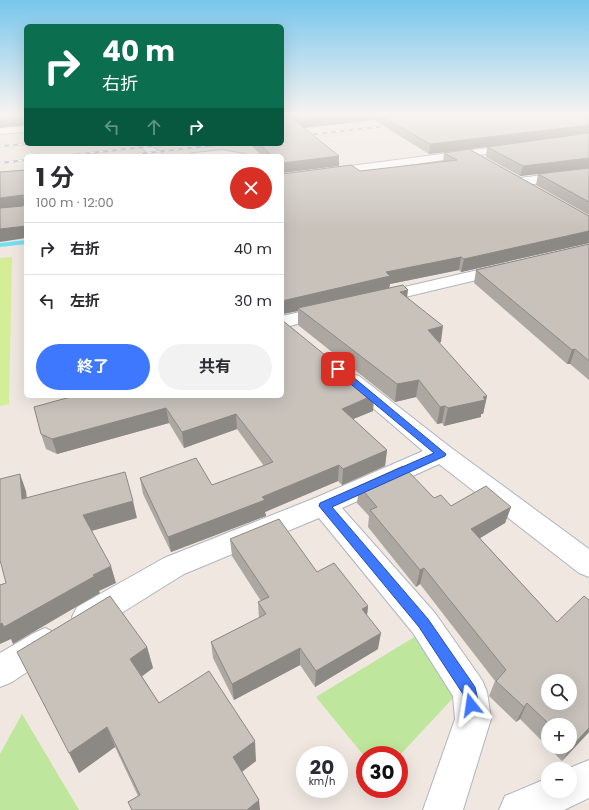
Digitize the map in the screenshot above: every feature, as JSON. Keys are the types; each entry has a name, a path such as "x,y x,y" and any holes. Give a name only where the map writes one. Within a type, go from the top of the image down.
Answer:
{"street":[{"path":"284,179 477,153"},
{"path":"213,154 228,154"},
{"path":"468,154 539,194"},
{"path":"518,182 589,173"},
{"path":"363,302 520,265"},
{"path":"287,327 341,308"},
{"path":"340,370 442,454 589,565"},
{"path":"0,671 174,566 324,506 442,454"},
{"path":"324,506 424,623 470,692 473,719 443,810"},
{"path":"577,784 589,779"},
{"path":"519,810 546,798"}],"green space":[{"path":"12,257 9,404 0,406 0,258"},
{"path":"416,636 454,697 408,746 356,746 316,697"},
{"path":"22,714 79,810 0,810 0,754"}],"building":[{"path":"269,153 335,153 339,156 284,163 284,154"},
{"path":"444,153 476,153 589,216 589,231 464,259 461,257 386,272 390,276 284,301 284,174 351,165 360,171 457,160"},
{"path":"498,153 589,153 589,158 523,166"},
{"path":"589,168 589,202 538,174"},
{"path":"24,170 24,196 0,198 0,172"},
{"path":"24,204 24,226 0,229 0,208 23,206"},
{"path":"589,244 589,361 575,349 572,350 476,270"},
{"path":"403,285 408,290 400,292 443,326 428,330 487,396 483,397 485,400 448,408 445,406 440,407 419,380 397,384 298,308"},
{"path":"284,322 374,395 342,409 387,450 343,469 339,465 262,497 265,500 168,537 140,478 196,458 212,485 273,462 236,414 182,432 166,408 52,439 41,434 34,407 67,398 284,398"},
{"path":"403,466 434,498 441,495 451,506 486,486 511,507 471,529 557,622 584,596 589,600 589,728 577,741 577,718 543,718 527,703 524,707 496,681 506,670 424,568 420,570 370,510 377,507 359,486"},
{"path":"125,472 133,501 83,515 111,566 4,627 2,623 0,624 0,585 6,583 0,560 0,479 20,474 22,499"},
{"path":"279,519 317,572 334,563 368,606 362,609 381,633 316,671 300,648 232,684 211,642 266,614 258,602 269,597 230,539"},
{"path":"110,596 147,647 130,659 159,703 209,671 255,741 233,757 259,800 247,810 132,810 128,802 140,795 107,727 69,753 17,652"}],"waterway":[{"path":"0,245 24,242"}],"railway":[{"path":"81,154 92,153"},
{"path":"138,154 148,153"},
{"path":"0,163 24,160"}],"route":[{"path":"338,369 442,454 324,506 424,623 470,692 471,705"}]}
